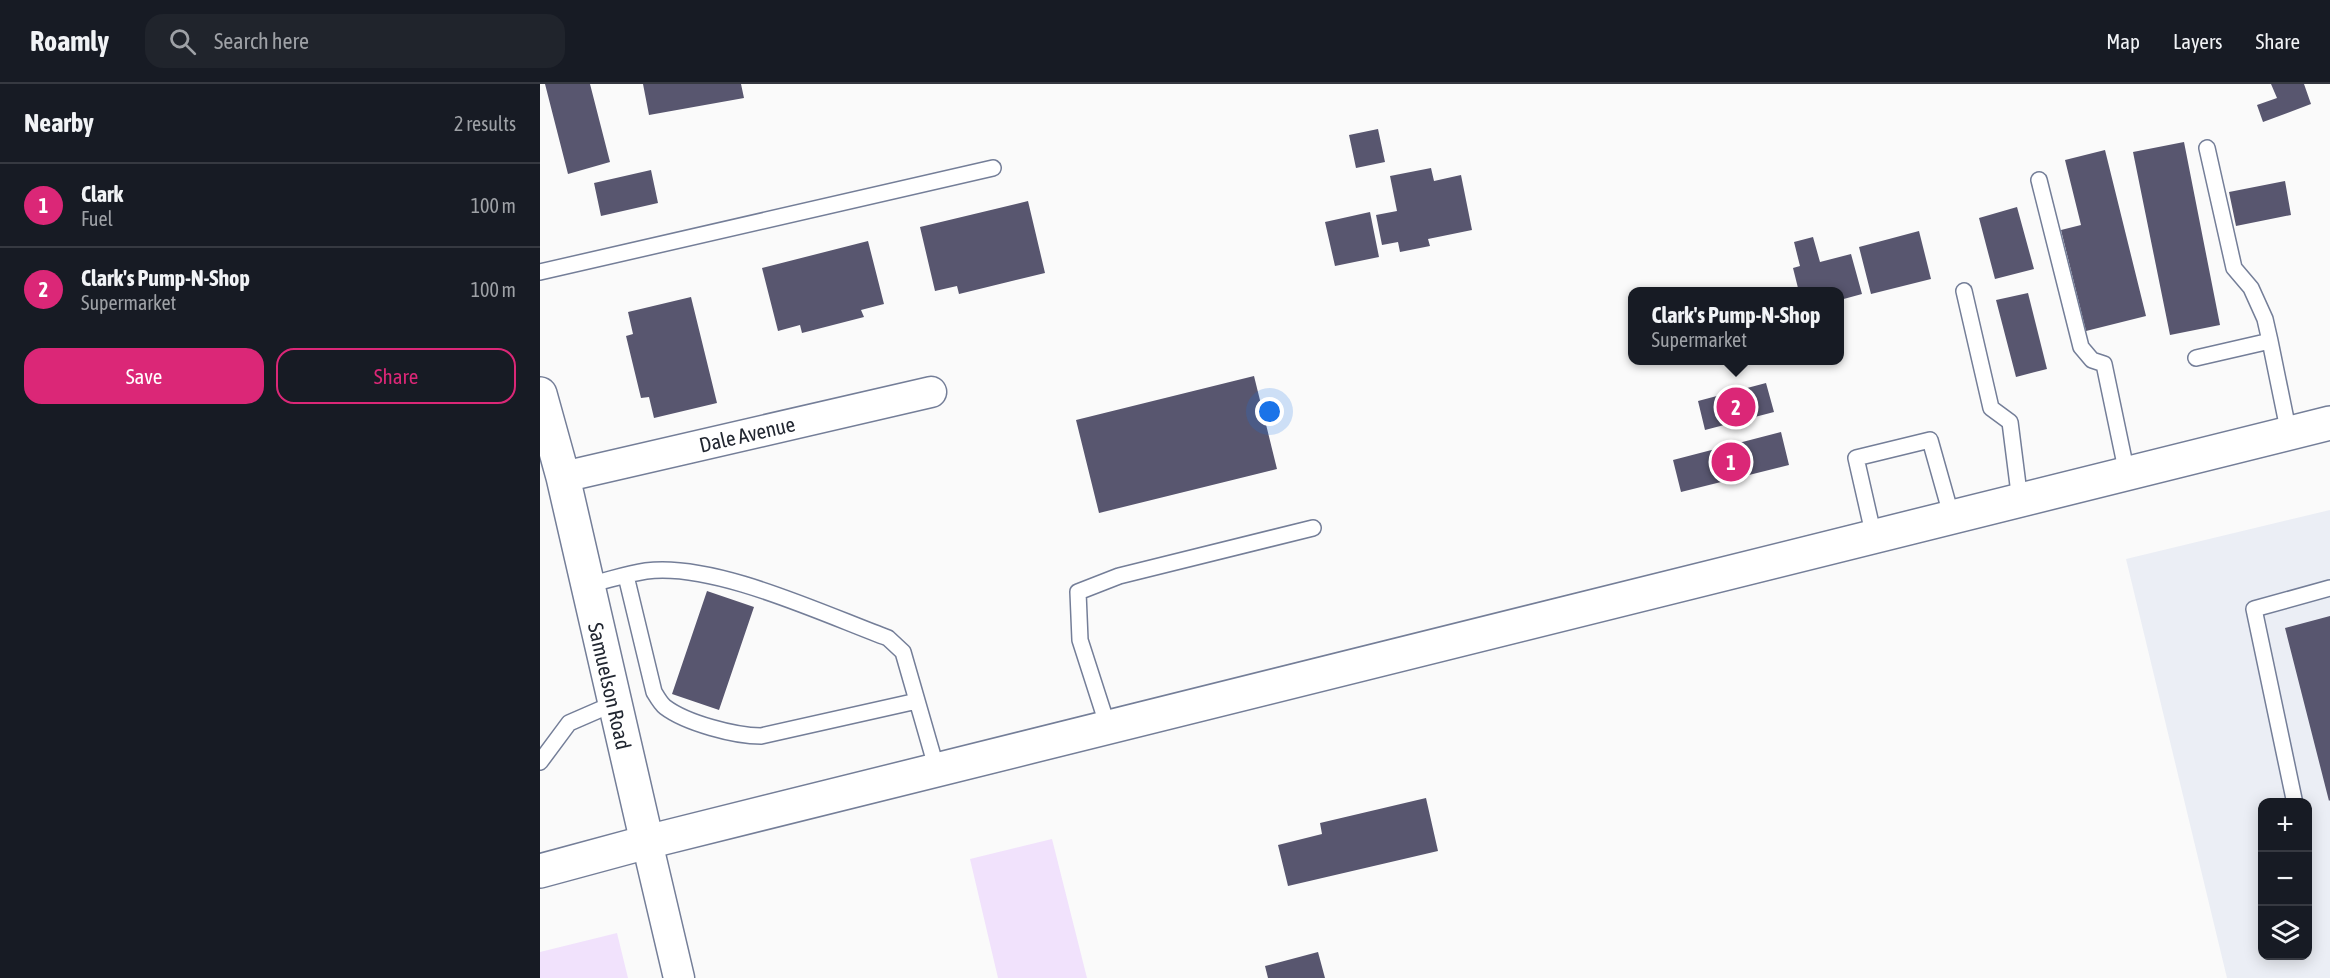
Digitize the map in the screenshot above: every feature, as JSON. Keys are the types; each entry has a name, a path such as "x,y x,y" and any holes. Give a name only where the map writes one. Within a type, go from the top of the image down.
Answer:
{"main road":[{"name":"Samuelson Road","path":"540,394 553,462 587,585 647,842"},
{"path":"540,871 647,842 2330,423"}],"street":[{"name":"Dale Avenue","path":"553,462 931,392"},
{"name":"Samuelson Road","path":"647,842 679,978"}],"lane":[{"path":"2207,148 2234,268 2251,288 2265,319 2289,434"},
{"path":"540,272 993,168"},
{"path":"2039,180 2080,347 2092,360 2104,364 2127,474"},
{"path":"1964,291 1991,408 2010,422 2020,501"},
{"path":"2196,358 2270,341"},
{"path":"1874,537 1856,458 1930,440 1952,518"},
{"path":"1108,727 1080,640 1078,592 1119,576 1313,528"},
{"path":"587,585 646,571 683,572 730,579 888,638 903,652 937,770"},
{"path":"626,576 654,692 664,706 682,717 745,736 761,736 917,701"},
{"path":"2294,798 2254,609 2330,588"},
{"path":"540,762 569,723 615,703"}],"shaded area":[{"path":"2330,510 2330,978 2227,978 2126,559"},
{"path":"1052,839 1087,978 998,978 970,859"},
{"path":"617,933 628,978 540,978 540,952"}],"building":[{"path":"545,84 590,84 610,162 568,174"},
{"path":"643,84 741,84 744,98 649,115"},
{"path":"2271,84 2304,84 2311,104 2263,122 2257,105 2277,98"},
{"path":"1378,129 1385,162 1356,168 1349,135"},
{"path":"2184,142 2220,325 2170,335 2133,152"},
{"path":"2105,150 2146,316 2086,331 2061,230 2081,225 2065,160"},
{"path":"1431,168 1434,181 1461,175 1472,230 1428,239 1430,246 1400,252 1398,242 1382,245 1376,215 1397,211 1390,176"},
{"path":"651,170 658,203 601,216 594,183"},
{"path":"2285,181 2291,215 2236,226 2229,192"},
{"path":"1028,201 1045,273 959,294 957,286 935,291 920,227"},
{"path":"2017,207 2034,269 1995,279 1979,218"},
{"path":"1370,212 1379,257 1335,266 1325,222"},
{"path":"1919,231 1931,279 1871,294 1859,247"},
{"path":"1813,237 1820,262 1851,254 1862,294 1844,299 1844,287 1798,287 1793,268 1800,266 1794,242"},
{"path":"868,241 884,304 861,310 864,317 802,333 800,325 778,331 762,268"},
{"path":"2028,293 2047,369 2016,377 1996,300"},
{"path":"691,297 717,403 654,418 649,397 641,398 626,336 633,334 628,312"},
{"path":"1254,376 1277,469 1099,513 1076,420"},
{"path":"1766,383 1774,412 1705,430 1698,401"},
{"path":"1781,432 1789,465 1681,492 1673,460"},
{"path":"707,591 754,607 719,710 672,694"},
{"path":"2330,616 2330,800 2329,801 2285,628"},
{"path":"1426,798 1438,851 1288,886 1278,845 1322,834 1320,823"},
{"path":"1318,952 1325,978 1268,978 1265,966"}],"place":[{"name":"Clark's Pump-N-Shop","path":"1736,407"},
{"name":"Clark","path":"1731,462"}]}
